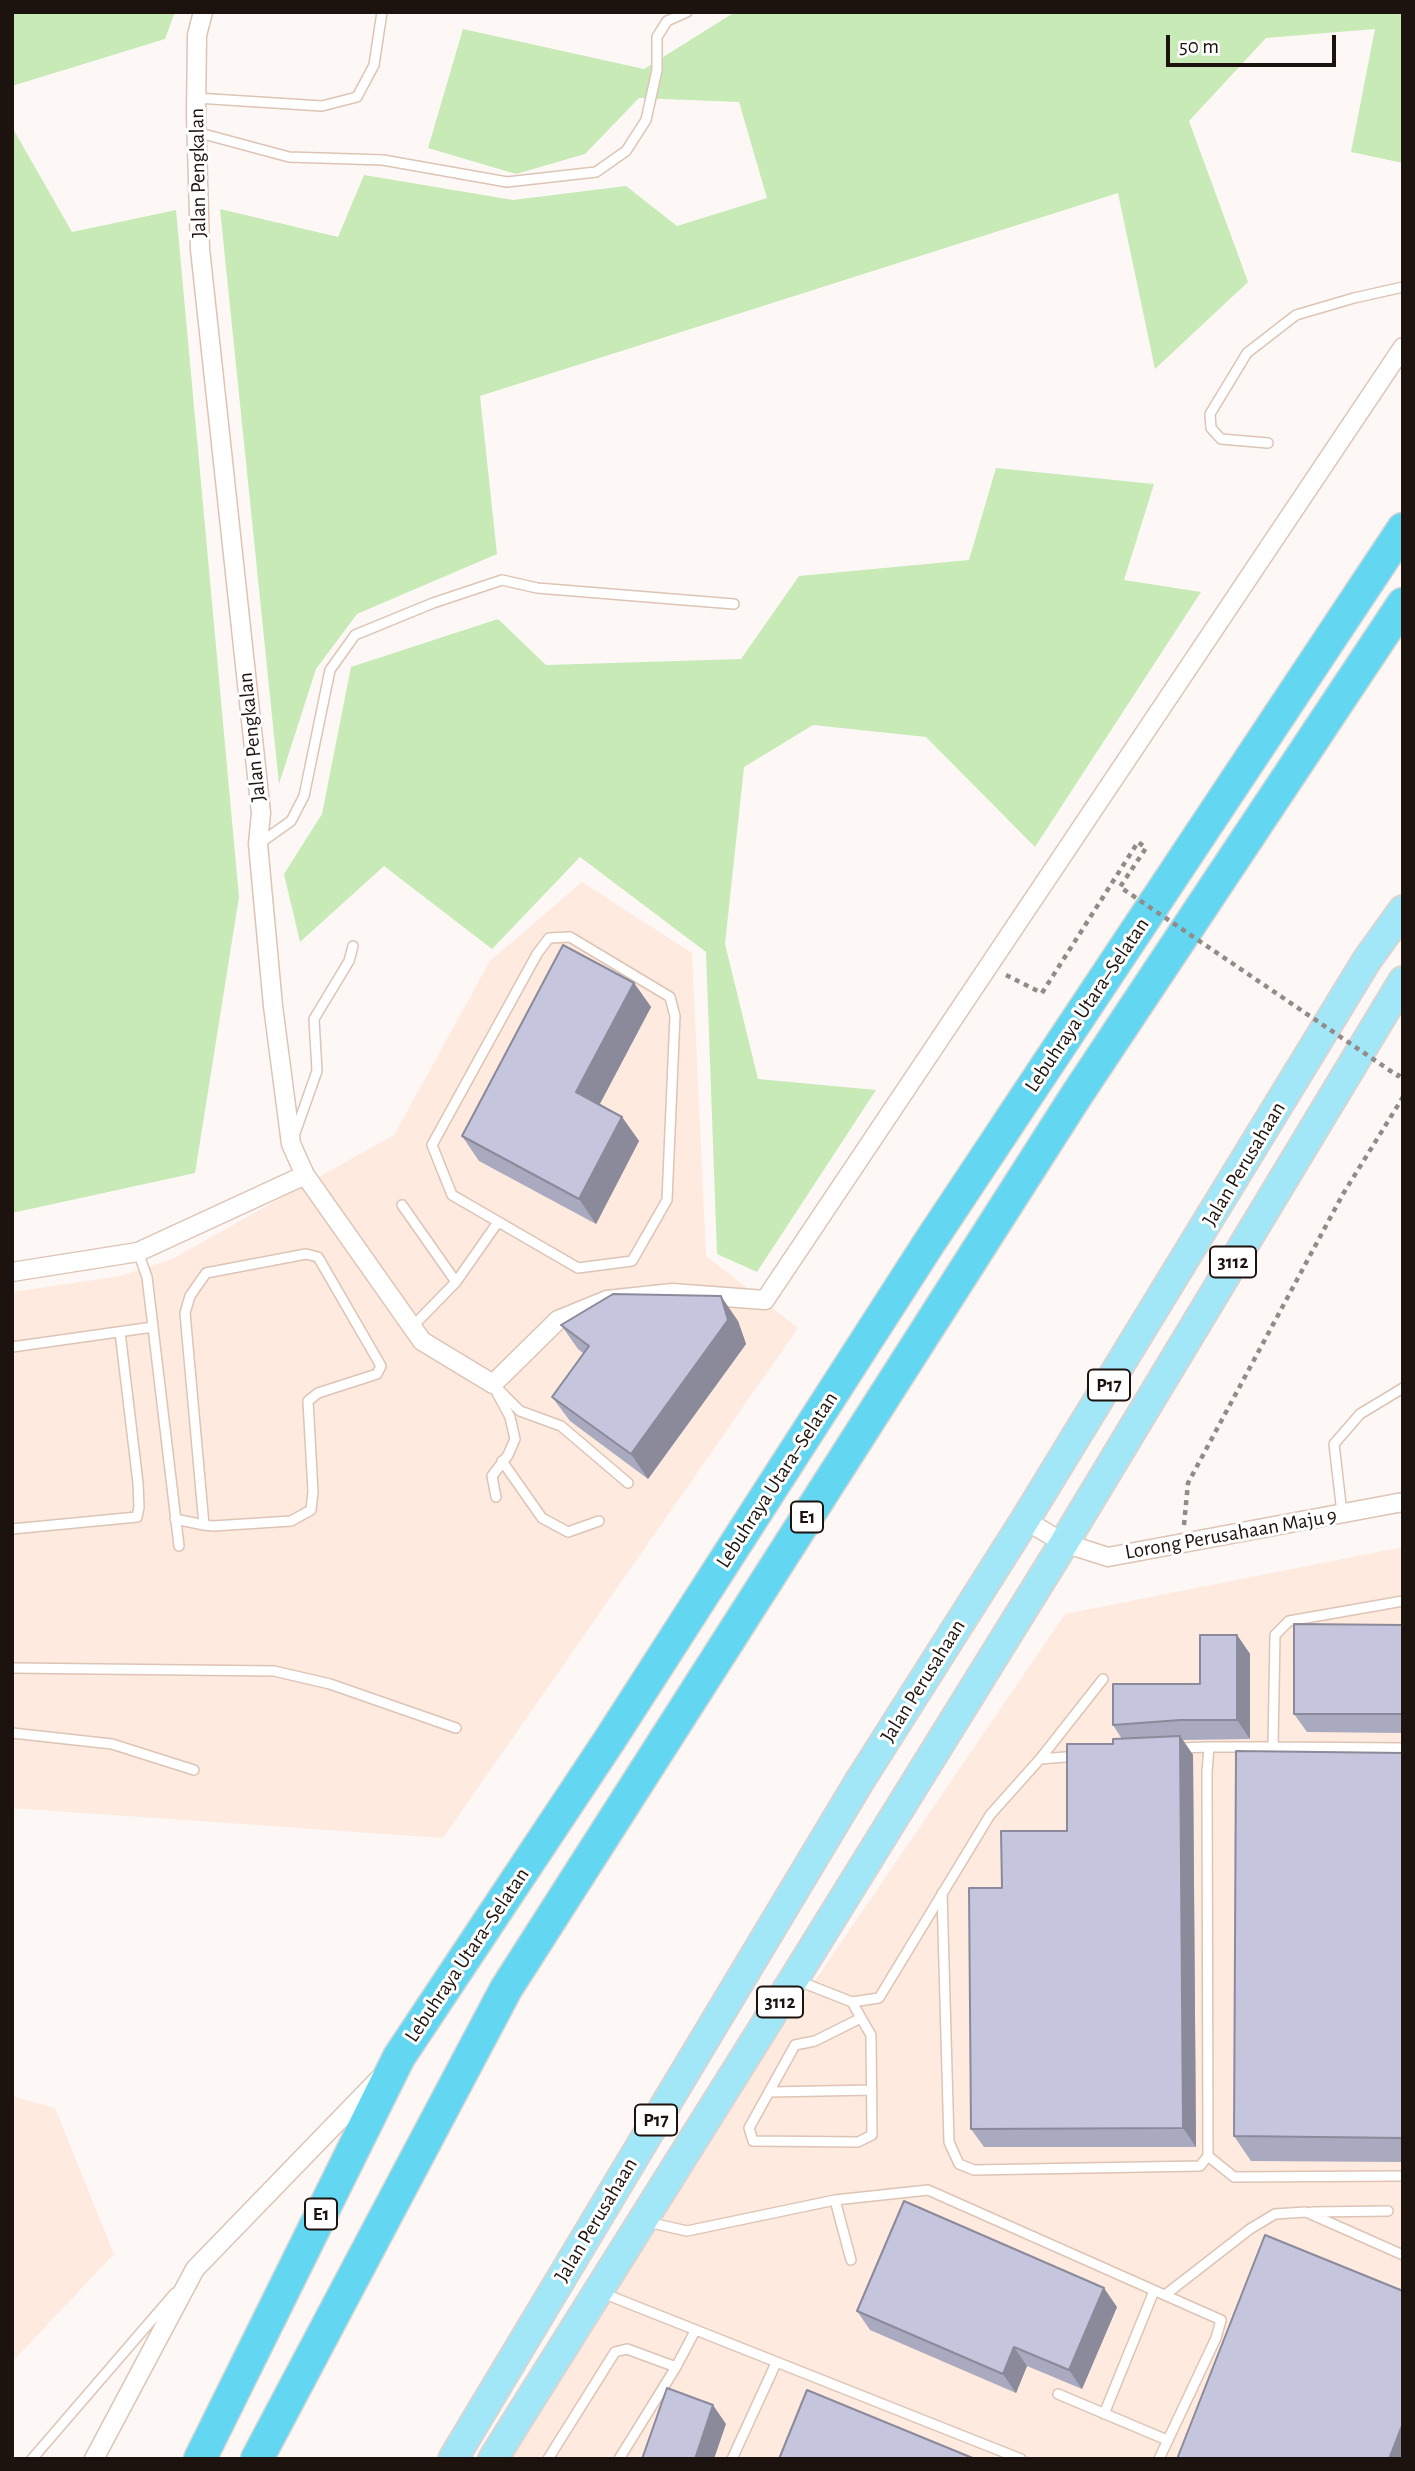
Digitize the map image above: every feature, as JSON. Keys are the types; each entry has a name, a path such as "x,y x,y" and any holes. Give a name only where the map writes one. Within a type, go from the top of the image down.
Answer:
{"highway":[{"name":"Lebuhraya Utara–Selatan","path":"200,2459 400,2057 609,1741 929,1243 1403,529"},
{"name":"Lebuhraya Utara–Selatan","path":"257,2459 506,1989 1076,1096 1403,604"}],"main road":[{"name":"Jalan Perusahaan","path":"453,2459 852,1794 1025,1520 1367,960 1403,910"},
{"name":"Jalan Perusahaan","path":"493,2459 1064,1544 1403,981"}],"street":[{"name":"Jalan Pengkalan","path":"203,12 197,35 196,98 200,249 261,813 258,844 291,1144 306,1175 422,1340 493,1384"},
{"path":"493,1384 558,1320 607,1300 672,1293 765,1300 1403,347"},
{"path":"12,1272 138,1252 306,1175"},
{"name":"Lorong Perusahaan Maju 9","path":"1025,1520 1064,1544 1108,1557 1403,1502"},
{"path":"94,2459 195,2269 400,2057"}],"lane":[{"path":"196,98 322,106 357,97 374,65 382,12"},
{"path":"196,132 289,157 383,160 507,182 596,172 626,151 646,120 657,70 657,37 667,21 687,12"},
{"path":"1268,443 1221,439 1211,428 1210,414 1247,353 1296,315 1403,287"},
{"path":"258,844 291,821 304,796 330,670 355,635 433,603 502,580 537,588 734,604"},
{"path":"570,936 670,997 675,1016 667,1200 632,1261 578,1268 498,1222 452,1195 432,1145 537,954 549,938 570,936"},
{"path":"291,1144 317,1071 314,1019 349,961 353,946"},
{"path":"402,1205 456,1282"},
{"path":"412,1327 456,1282 498,1222"},
{"path":"138,1252 147,1277 178,1546"},
{"path":"175,1519 204,1525 213,1526 291,1521 312,1510 308,1401 318,1393 377,1374 381,1366 318,1257 306,1254 206,1273 190,1296 185,1313 204,1525"},
{"path":"12,1347 153,1327"},
{"path":"12,1529 136,1517 139,1507 138,1483 121,1332"},
{"path":"493,1384 510,1417 515,1440 508,1455 492,1476 496,1497"},
{"path":"493,1384 520,1411 561,1426 628,1483"},
{"path":"1342,1513 1334,1444 1360,1414 1403,1388"},
{"path":"502,1461 542,1518 568,1532 599,1521"},
{"path":"1273,1746 1275,1635 1289,1621 1403,1601"},
{"path":"12,1668 274,1671 330,1684 456,1727"},
{"path":"794,1979 852,2002 879,1998 990,1815 1040,1759 1103,1679"},
{"path":"12,1733 112,1744 194,1770"},
{"path":"942,1893 949,2142 959,2164 974,2170 1200,2166 1208,2156 1209,1747"},
{"path":"1171,1748 1403,1748"},
{"path":"1040,1759 1093,1754"},
{"path":"852,2002 871,2035 872,2135 858,2142 753,2141 749,2128 795,2045 815,2041 861,2018"},
{"path":"769,2092 872,2090"},
{"path":"1208,2156 1234,2177 1403,2176"},
{"path":"642,2221 687,2231 835,2200 928,2190 1220,2320 1216,2338 1159,2459"},
{"path":"835,2200 851,2260"},
{"path":"1165,2295 1250,2229 1275,2214 1388,2211"},
{"path":"1307,2213 1403,2255"},
{"path":"32,2459 195,2269"},
{"path":"598,2291 1021,2459"},
{"path":"1104,2414 1154,2291"},
{"path":"619,2459 695,2331"},
{"path":"548,2459 615,2352 627,2348 676,2367"},
{"path":"732,2459 776,2363"},
{"path":"1058,2395 1167,2440"}],"path":[{"path":"989,966 1042,993 1138,842 1146,848 1121,887 1398,1076 1403,1069"},
{"path":"1183,1543 1188,1483 1343,1194 1403,1097"}],"shaded area":[{"path":"582,882 692,953 706,1256 798,1328 443,1838 12,1808 12,1292 120,1276 172,1259 394,1135 490,961"},
{"path":"1403,1547 1403,2459 507,2459 632,2249 1065,1614"},
{"path":"12,2096 55,2108 114,2254 12,2362"}],"green space":[{"path":"12,12 175,12 165,39 12,86"},
{"path":"735,12 1403,12 1403,163 1351,152 1375,29 1266,38 1189,121 1248,282 1155,369 1118,193 480,396 497,554 357,614 316,669 279,784 220,209 338,237 364,175 513,200 626,186 677,226 767,198 739,102 639,98 585,154 516,174 428,148 463,29 644,69"},
{"path":"12,127 72,232 176,210 239,897 195,1173 12,1213"},
{"path":"996,468 1154,484 1124,580 1201,592 1035,847 926,737 813,725 744,767 725,944 758,1079 876,1090 757,1272 717,1254 706,952 580,857 492,949 384,866 300,942 284,874 322,814 351,667 498,619 546,665 741,659 799,576 969,560"}],"building":[{"path":"563,945 634,983 576,1092 622,1117 579,1199 462,1136"},
{"path":"613,1294 721,1296 728,1320 631,1454 552,1397 589,1346 561,1325"},
{"path":"1294,1624 1403,1625 1403,1714 1294,1714"},
{"path":"1200,1635 1237,1635 1237,1720 1180,1720 1113,1725 1113,1684 1200,1684"},
{"path":"1180,1736 1183,2128 971,2129 969,1888 1002,1888 1001,1831 1067,1831 1067,1744 1113,1744 1113,1739"},
{"path":"1236,1751 1403,1753 1403,2138 1234,2136"},
{"path":"904,2201 1104,2288 1069,2370 1014,2347 1003,2374 857,2311"},
{"path":"1265,2235 1403,2291 1403,2423 1389,2459 1177,2459"},
{"path":"667,2388 713,2405 695,2459 642,2459"},
{"path":"807,2390 975,2459 779,2459"}]}
